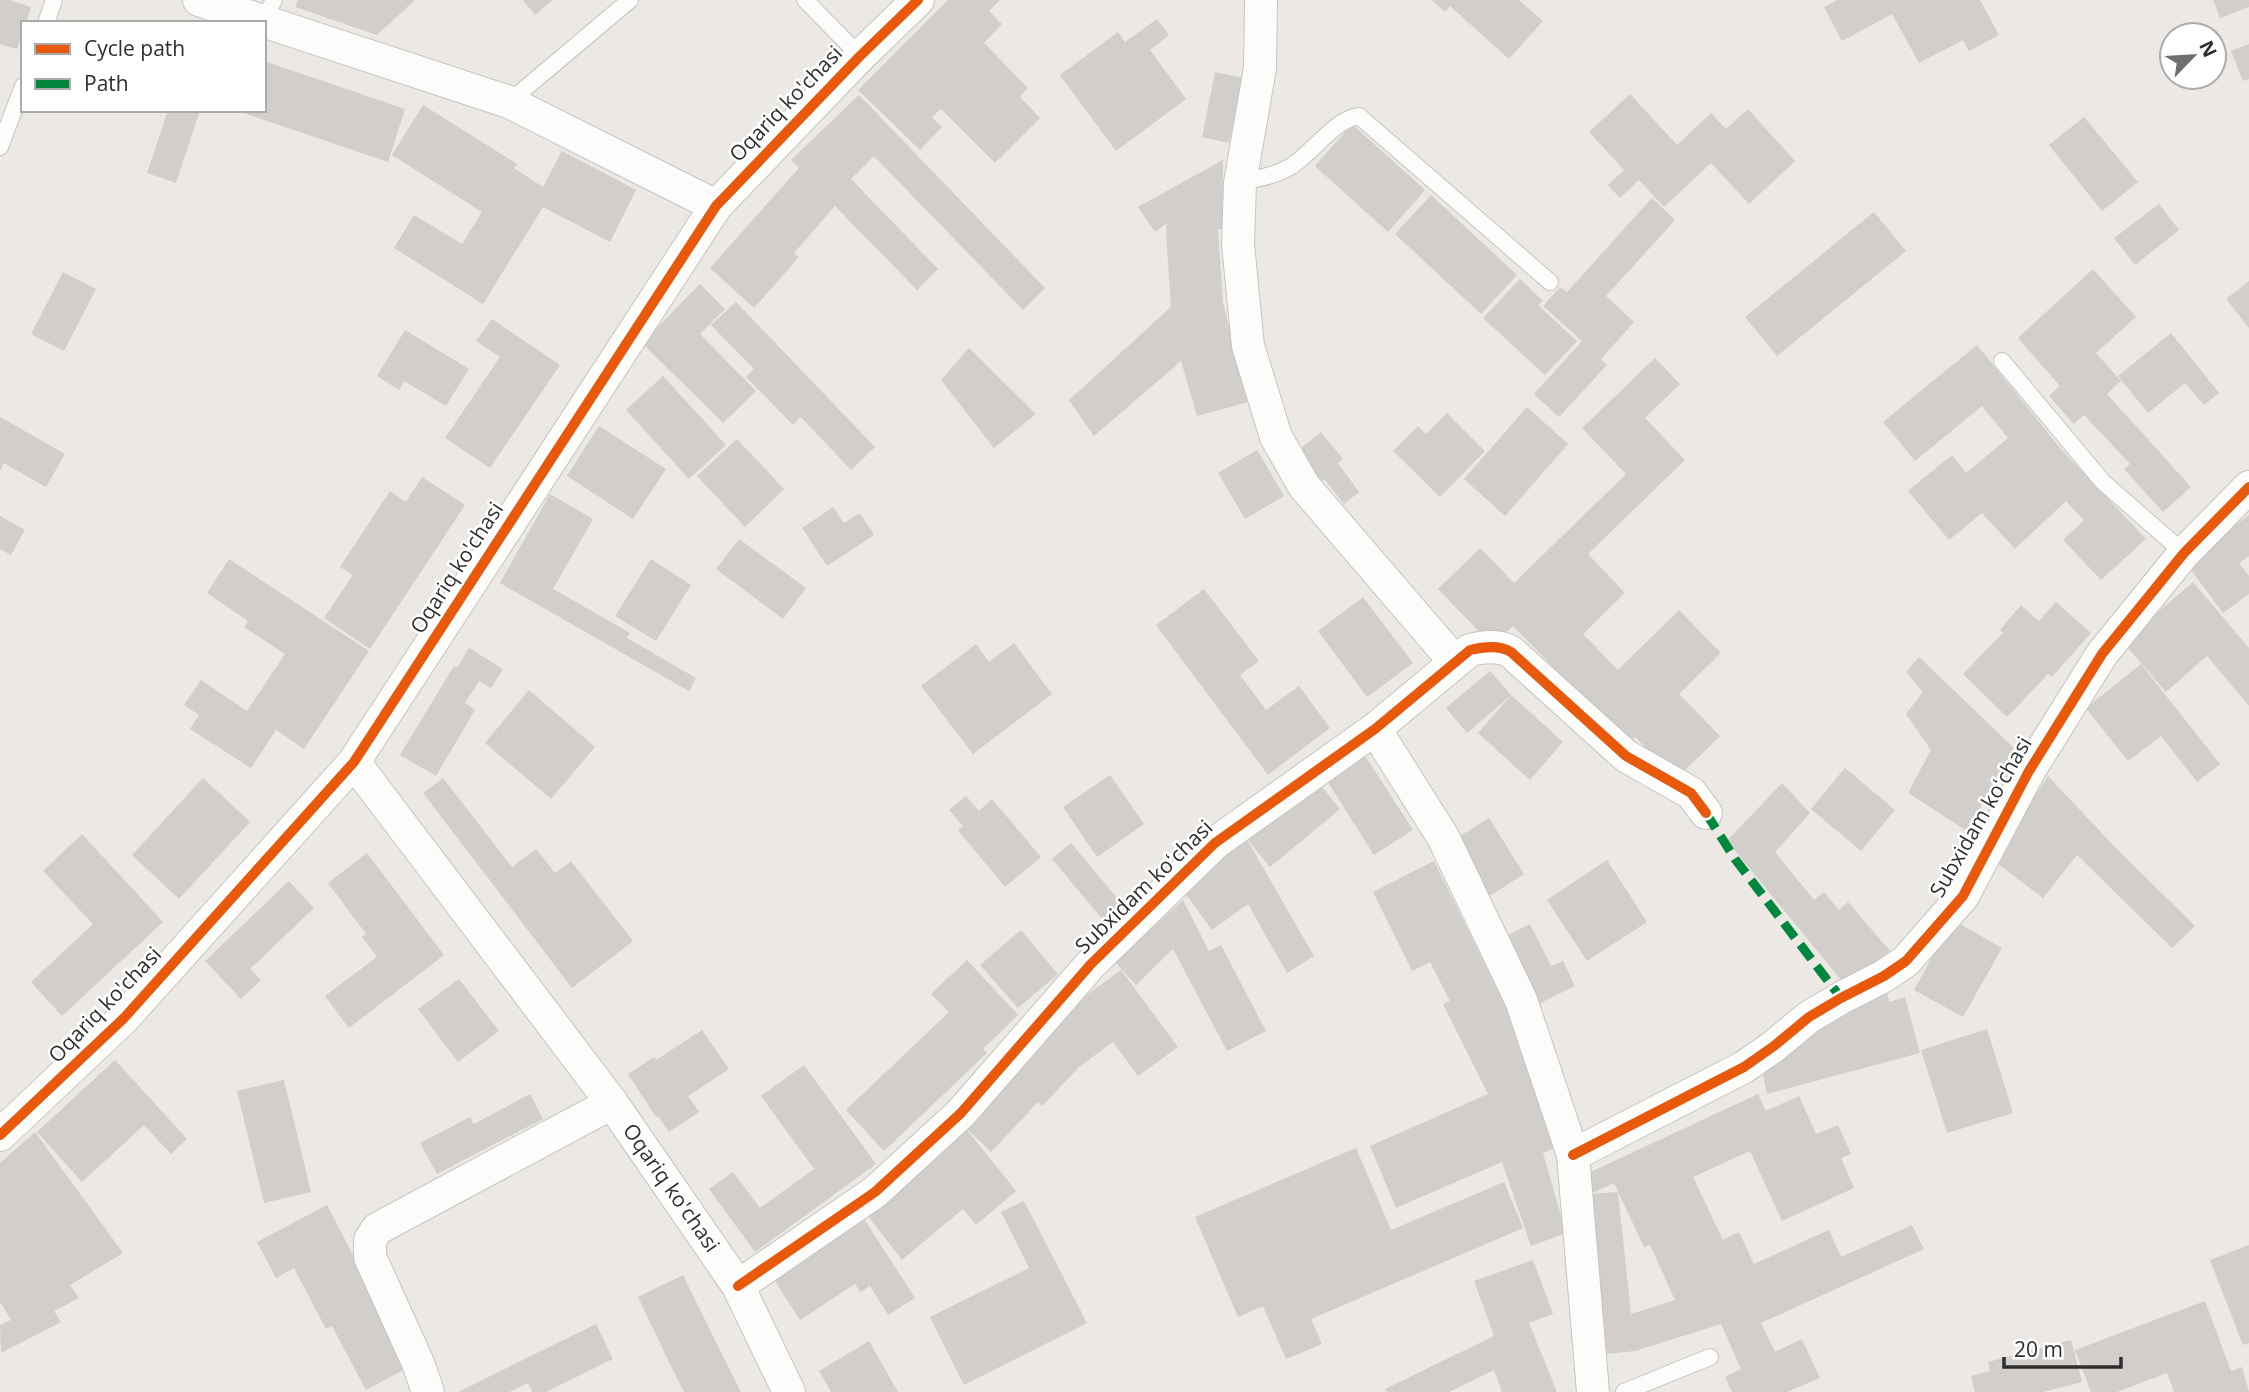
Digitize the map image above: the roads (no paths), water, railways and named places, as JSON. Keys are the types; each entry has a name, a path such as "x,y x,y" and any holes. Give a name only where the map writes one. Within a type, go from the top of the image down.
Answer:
{"street":[{"path":"198,0 269,11 509,102 716,206"},
{"name":"Oqariq ko'chasi","path":"0,1135 124,1018 354,762 716,206 860,56 918,0"},
{"path":"1261,0 1260,68 1240,183 1238,244 1248,346 1276,437 1304,486 1455,662"},
{"name":"Subxidam koʻchasi","path":"1573,1156 1744,1067 1809,1017 1906,961 1962,895 2029,771 2102,654 2184,553 2249,487"},
{"name":"Subxidam koʻchasi","path":"738,1286 875,1192 961,1113 1091,964 1214,843 1375,729 1471,650 1504,648 1626,757 1690,793 1706,813"},
{"path":"1375,729 1443,837 1521,1000 1573,1156 1593,1392"},
{"name":"Oqariq ko'chasi","path":"354,762 612,1103 738,1286 789,1392"},
{"path":"428,1392 418,1363 370,1257 370,1240 377,1229 612,1103"}],"lane":[{"path":"47,21 54,0"},
{"path":"509,102 630,0"},
{"path":"805,0 860,56"},
{"path":"0,147 21,91"},
{"path":"1240,183 1272,175 1295,164 1347,118 1359,116 1550,282"},
{"path":"2003,361 2103,482 2184,553"},
{"path":"1624,1392 1710,1357"}]}
